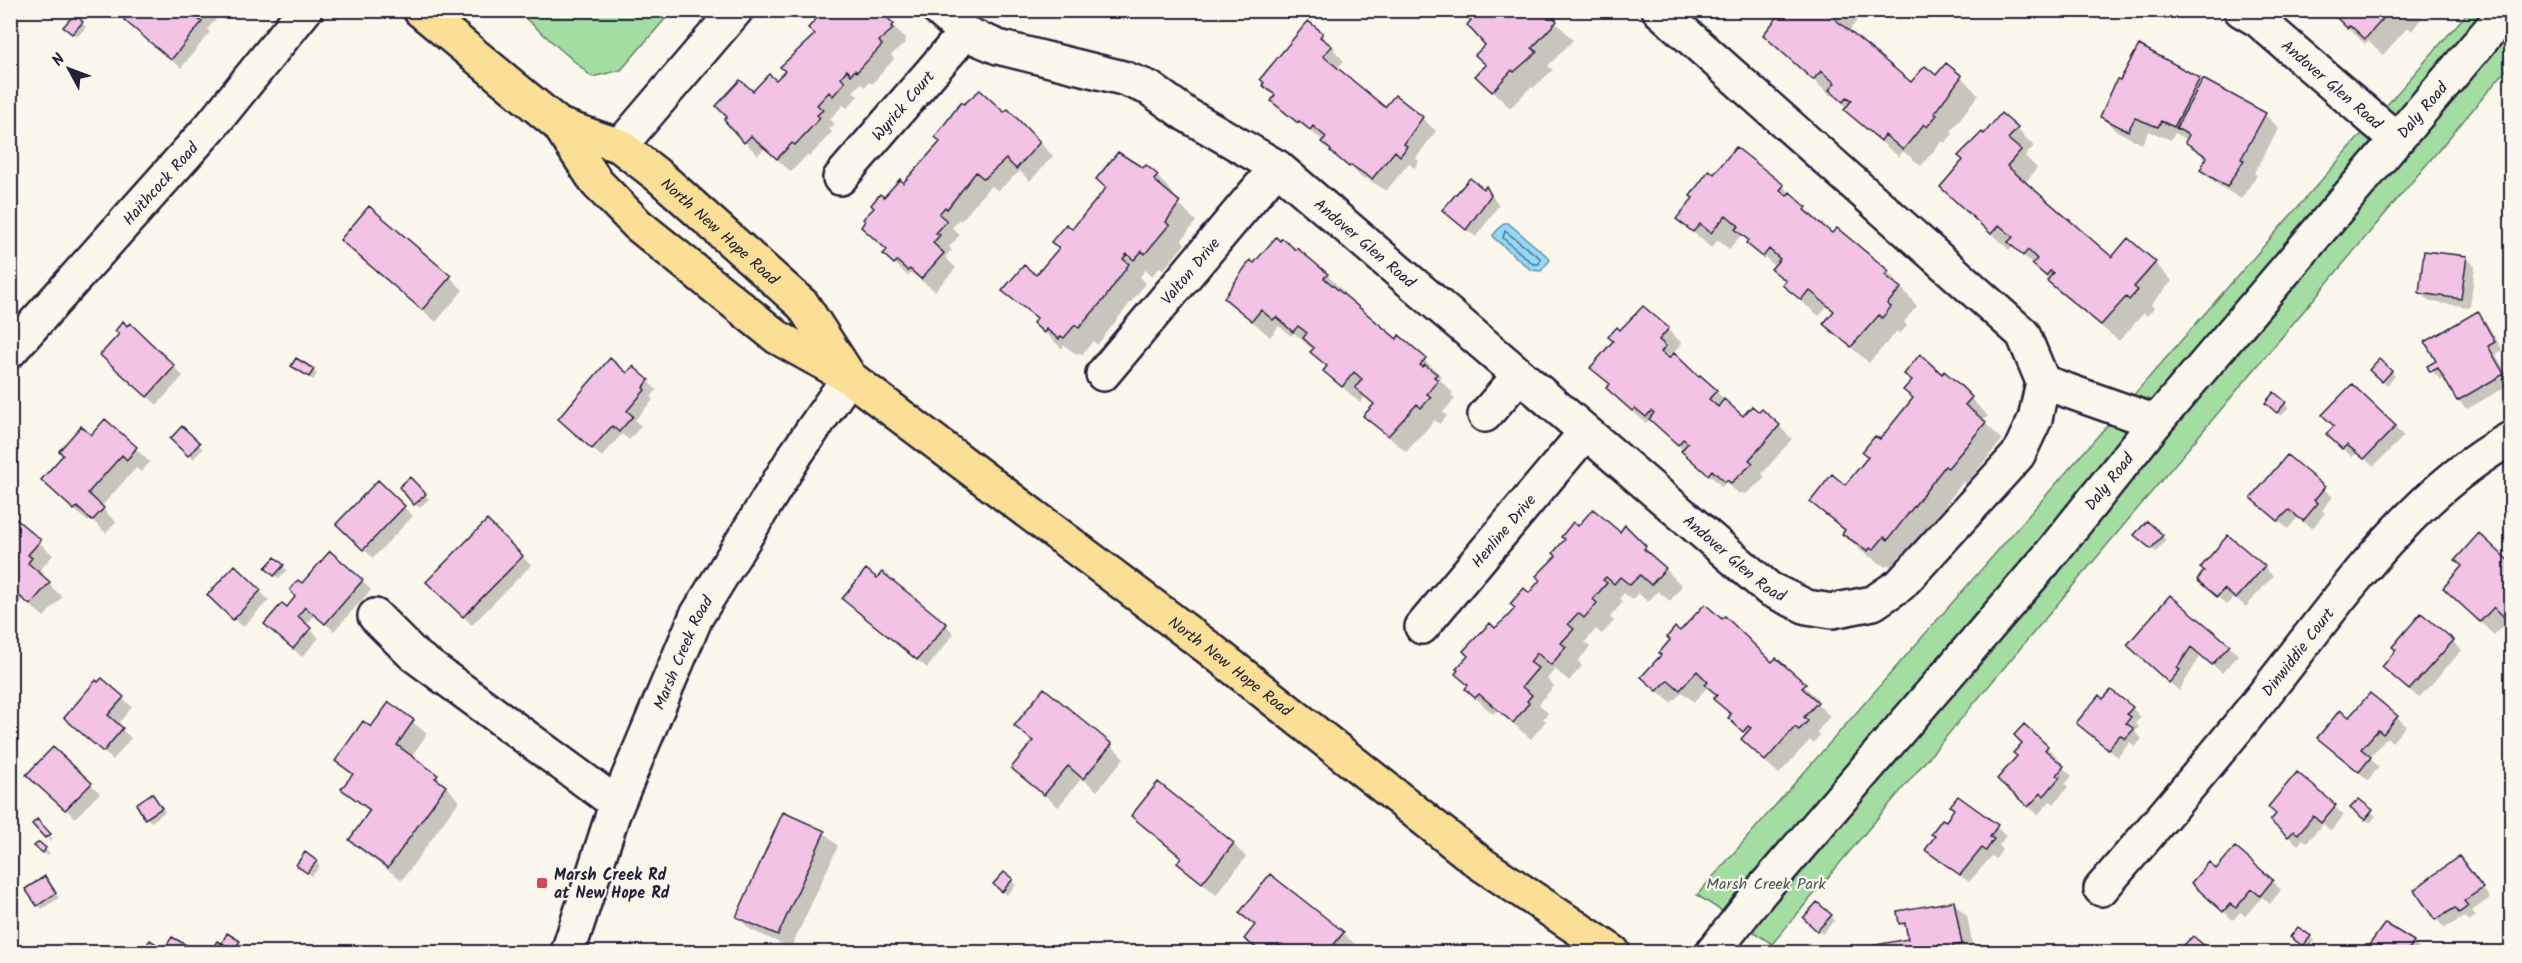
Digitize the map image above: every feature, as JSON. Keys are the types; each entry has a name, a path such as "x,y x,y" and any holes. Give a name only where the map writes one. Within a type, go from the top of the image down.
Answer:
{"main road":[{"name":"North New Hope Road","path":"420,10 559,125 597,183 638,225 777,337 849,377 1210,649 1480,863 1613,952"},
{"name":"North New Hope Road","path":"559,125 620,146 660,177 803,305 849,377"}],"street":[{"name":"Haithcock Road","path":"10,351 212,125 305,10"},
{"path":"620,146 736,10"},
{"name":"Andover Glen Road","path":"939,10 965,33 998,47 1123,78 1149,88 1187,115 1277,167 1769,589 1807,607 1832,611 1874,603 1901,584 2018,455 2035,419 2043,382"},
{"path":"1659,10 2023,334 2043,382 2156,422"},
{"name":"Andover Glen Road","path":"2241,10 2259,20 2396,139"},
{"name":"Daly Road","path":"1713,952 1762,890 2045,561 2156,422 2507,10"},
{"name":"Wyrick Court","path":"840,178 965,33"},
{"name":"Valton Drive","path":"1102,374 1277,167"},
{"path":"1485,415 1519,376"},
{"name":"Marsh Creek Road","path":"568,952 617,804 696,617 796,454 849,377"},
{"name":"Henline Drive","path":"1422,627 1585,433"},
{"name":"Dinwiddie Court","path":"2101,889 2210,763 2424,500 2483,453 2511,438"},
{"path":"375,616 414,655 617,804"}],"green space":[{"path":"517,11 672,11 621,70 592,77"},
{"name":"Marsh Creek Park","path":"2469,11 2511,11 2511,64 1772,944 1697,895"}],"water":[{"path":"1504,223 1508,223 1548,257 1550,260 1541,271 1531,270 1494,238 1493,235"}],"building":[{"path":"132,10 207,10 199,20 202,22 171,60 124,20"},
{"path":"818,10 879,10 894,24 891,27 893,29 879,41 882,45 857,72 855,70 851,75 847,70 841,77 845,82 833,96 829,92 817,105 823,110 817,115 820,118 795,145 792,143 777,159 751,136 744,143 724,120 727,117 716,106 740,80 753,91 769,74 776,80 785,71 780,67 815,34 808,28 820,15 816,13"},
{"path":"1461,10 1546,10 1557,21 1532,48 1537,52 1514,72 1512,70 1492,92 1475,76 1486,65 1475,55 1485,45 1467,25 1471,20"},
{"path":"1783,10 1834,10 1830,15 1911,82 1925,66 1936,75 1946,63 1962,76 1934,113 1937,115 1927,127 1924,124 1903,150 1885,135 1881,141 1844,110 1852,100 1847,97 1843,102 1829,90 1835,83 1821,71 1813,80 1763,35"},
{"path":"2329,10 2399,10 2394,15 2390,11 2365,39 2350,25 2347,28"},
{"path":"75,14 83,22 72,34 63,27"},
{"path":"1308,21 1323,33 1320,37 1332,46 1323,56 1385,107 1395,95 1423,117 1404,144 1407,146 1400,156 1395,151 1372,179 1351,165 1349,167 1330,151 1321,142 1326,137 1313,126 1310,130 1299,121 1298,123 1271,101 1275,95 1262,85 1264,83 1260,79"},
{"path":"2139,45 2200,78 2174,127 2161,121 2158,127 2135,118 2128,131 2100,117 2117,79 2120,80"},
{"path":"2203,79 2266,113 2241,159 2244,160 2227,187 2200,170 2207,157 2185,142 2189,135 2176,128"},
{"path":"980,90 1004,112 1008,109 1040,142 1016,169 1006,159 984,179 976,172 947,209 945,207 939,214 947,221 936,233 940,235 933,243 944,253 921,279 897,261 894,264 883,254 887,250 861,227 865,221 863,219 874,208 871,205 880,194 884,197 900,179 903,183 940,142 935,137 961,102 964,104"},
{"path":"2001,113 2018,128 2008,139 2021,150 2007,166 2112,257 2128,238 2156,262 2134,287 2138,290 2129,300 2126,297 2101,325 2047,281 2053,273 2050,271 2046,276 2032,264 2037,259 2028,250 2023,256 2008,242 2013,237 1999,225 1991,234 1940,187 1963,160 1958,156 1982,132 1984,134"},
{"path":"1736,147 1784,185 1780,190 1787,196 1790,192 1807,207 1804,210 1832,233 1837,228 1889,271 1885,275 1901,288 1887,304 1891,307 1882,318 1879,315 1851,347 1823,324 1834,311 1809,290 1801,300 1782,285 1786,281 1771,269 1780,259 1769,249 1763,257 1746,243 1748,240 1735,229 1739,226 1726,215 1711,233 1700,224 1693,232 1676,219 1693,198 1690,196 1709,170 1714,174"},
{"path":"1118,152 1143,168 1146,165 1158,175 1154,180 1180,202 1166,222 1169,225 1145,254 1142,251 1134,260 1127,254 1123,259 1129,264 1105,298 1079,328 1075,325 1064,338 1061,336 1059,339 1046,329 1044,333 1033,323 1037,318 1002,291 1024,265 1036,275 1059,248 1051,242 1066,224 1072,229 1106,188 1096,179"},
{"path":"1470,178 1484,189 1486,186 1491,195 1466,230 1442,210"},
{"path":"369,206 451,276 422,310 340,240"},
{"path":"1276,237 1280,241 1282,238 1296,250 1297,248 1328,274 1324,278 1397,339 1399,335 1426,358 1420,365 1423,367 1425,365 1437,374 1434,377 1438,380 1427,394 1431,397 1421,408 1417,404 1388,436 1363,416 1374,404 1355,388 1362,379 1354,372 1342,387 1323,371 1327,366 1310,352 1314,348 1303,338 1307,333 1298,326 1293,332 1276,317 1273,320 1261,310 1252,321 1224,298 1250,260 1254,263"},
{"path":"2424,251 2467,256 2461,299 2419,293"},
{"path":"1643,306 1669,328 1659,340 1666,346 1661,352 1669,358 1674,353 1699,377 1700,375 1717,390 1709,399 1718,407 1724,399 1743,416 1752,406 1759,412 1762,409 1780,425 1749,460 1753,463 1731,483 1727,480 1725,482 1712,470 1708,475 1681,451 1688,443 1683,439 1678,445 1649,419 1654,413 1651,411 1646,417 1635,408 1632,411 1606,388 1610,384 1590,368 1613,341 1608,337 1617,327 1620,330"},
{"path":"2478,311 2495,342 2488,346 2504,374 2457,401 2438,368 2430,372 2427,366 2436,361 2425,342"},
{"path":"123,321 127,326 130,323 175,366 147,397 100,355 119,334 115,331"},
{"path":"1920,354 1942,374 1944,371 1972,397 1965,405 1986,422 1948,468 1945,466 1888,540 1884,537 1873,550 1870,548 1868,551 1842,534 1845,530 1810,502 1832,474 1845,485 1868,457 1862,452 1875,436 1880,439 1913,398 1903,390 1912,380 1904,374"},
{"path":"296,358 314,369 309,377 291,366"},
{"path":"610,358 627,373 633,366 649,380 643,388 645,390 627,411 633,416 619,432 612,426 592,449 558,419"},
{"path":"2379,359 2392,371 2382,382 2369,370"},
{"path":"2352,384 2396,426 2364,459 2347,445 2342,449 2326,434 2334,426 2322,415"},
{"path":"2274,392 2286,402 2277,413 2265,403"},
{"path":"105,419 137,447 127,460 122,455 88,493 104,508 92,521 77,507 74,510 41,480 63,455 59,451 81,426 91,435"},
{"path":"182,426 200,443 188,456 170,439"},
{"path":"2287,455 2325,487 2314,500 2318,503 2303,521 2289,510 2278,521 2251,498"},
{"path":"410,477 426,494 414,505 399,487"},
{"path":"378,480 405,506 363,550 336,524"},
{"path":"1593,509 1620,532 1625,525 1646,546 1644,549 1666,568 1651,585 1640,575 1630,585 1620,577 1614,584 1606,577 1603,580 1607,583 1593,599 1597,603 1584,618 1578,613 1568,624 1574,629 1561,643 1566,647 1551,665 1537,653 1530,662 1538,668 1522,687 1532,695 1527,701 1529,703 1513,723 1479,694 1475,698 1465,689 1468,685 1455,674 1458,670 1456,669 1468,656 1463,651 1490,623 1495,628 1506,618 1515,608 1510,604 1524,588 1529,593 1540,580 1536,576 1556,556 1553,553 1565,539 1561,537 1573,522 1578,526"},
{"path":"10,514 41,540 28,555 32,558 28,563 50,582 30,605 10,588"},
{"path":"487,520 523,556 463,617 426,582"},
{"path":"2147,521 2163,535 2151,549 2134,535"},
{"path":"2479,533 2512,564 2509,622 2494,607 2480,622 2443,588 2462,566 2455,560"},
{"path":"2228,535 2265,566 2236,599 2224,589 2217,597 2197,580 2204,571 2200,568"},
{"path":"330,551 363,580 325,624 305,607 298,616 311,628 293,649 264,624 282,603 287,607 295,597 290,590 298,580 302,583"},
{"path":"275,557 284,565 274,576 265,568"},
{"path":"235,565 261,590 233,620 207,595"},
{"path":"866,569 877,578 882,572 947,624 917,660 842,599"},
{"path":"2170,595 2230,645 2212,665 2191,647 2177,668 2180,670 2169,683 2127,645"},
{"path":"1705,604 1722,619 1725,616 1772,662 1776,658 1806,684 1802,688 1818,702 1804,717 1808,721 1799,730 1795,727 1765,761 1741,739 1751,728 1748,726 1743,732 1728,718 1731,714 1713,699 1717,695 1705,685 1708,682 1697,671 1680,690 1668,680 1657,691 1641,677 1661,655 1659,653 1670,640 1667,637 1675,627 1680,631"},
{"path":"2421,613 2454,640 2409,690 2382,667 2396,650 2392,647"},
{"path":"102,678 124,697 108,715 123,728 103,752 64,718 96,680 98,682"},
{"path":"1044,688 1112,744 1083,779 1068,766 1044,795 1011,768 1033,741 1014,726"},
{"path":"2111,690 2133,707 2127,714 2131,717 2126,723 2134,729 2125,739 2120,735 2108,749 2076,723 2099,695 2103,699"},
{"path":"2370,693 2398,716 2383,734 2378,730 2361,749 2371,757 2359,772 2317,738 2340,710 2349,717"},
{"path":"389,702 414,720 397,745 438,775 435,778 446,786 388,868 349,840 370,810 341,789 353,774 335,761 363,721 371,727"},
{"path":"2024,724 2048,746 2045,750 2064,766 2057,775 2060,777 2044,796 2041,793 2028,807 1997,779 2017,756 2013,753 2022,743 2014,735"},
{"path":"53,747 92,783 65,810 26,775"},
{"path":"2297,772 2336,805 2321,823 2313,816 2298,834 2294,831 2288,837 2270,821 2276,814 2268,807"},
{"path":"1158,782 1234,843 1202,883 1177,863 1181,857 1131,816"},
{"path":"152,793 162,808 145,819 136,804"},
{"path":"1958,796 1998,825 1990,837 1994,839 1986,851 1982,848 1960,875 1925,850 1935,836 1931,834 1942,819 1946,821 1954,809 1950,806"},
{"path":"2359,799 2373,810 2365,820 2350,808"},
{"path":"783,812 825,831 778,935 736,917"},
{"path":"37,819 51,834 45,838 32,824"},
{"path":"39,842 46,848 43,853 34,846"},
{"path":"2235,847 2273,880 2260,896 2252,889 2236,908 2230,904 2223,912 2191,883 2209,862 2216,869"},
{"path":"305,852 317,861 307,873 296,865"},
{"path":"2459,856 2483,888 2464,901 2468,906 2459,913 2455,908 2435,920 2414,890"},
{"path":"1004,872 1013,879 1002,892 993,884"},
{"path":"1270,874 1344,932 1328,952 1289,952 1280,945 1275,952 1262,952 1244,939 1255,925 1239,913"},
{"path":"45,876 56,893 37,906 25,889"},
{"path":"1954,901 1962,944 1952,946 1953,952 1866,952 1865,947 1908,939 1905,923 1899,924 1897,911"},
{"path":"1817,902 1832,915 1817,931 1803,918"},
{"path":"2385,923 2414,941 2407,952 2364,952"},
{"path":"2298,927 2311,936 2303,946 2290,937"},
{"path":"227,933 240,941 234,950 222,943"},
{"path":"2193,936 2212,952 2169,952 2174,946 2179,950"},
{"path":"172,937 199,952 142,952 150,940 164,949"},
{"path":"217,941 236,952 210,952"}],"place":[{"name":"Marsh Creek Rd at New Hope Rd","path":"542,883"}]}
